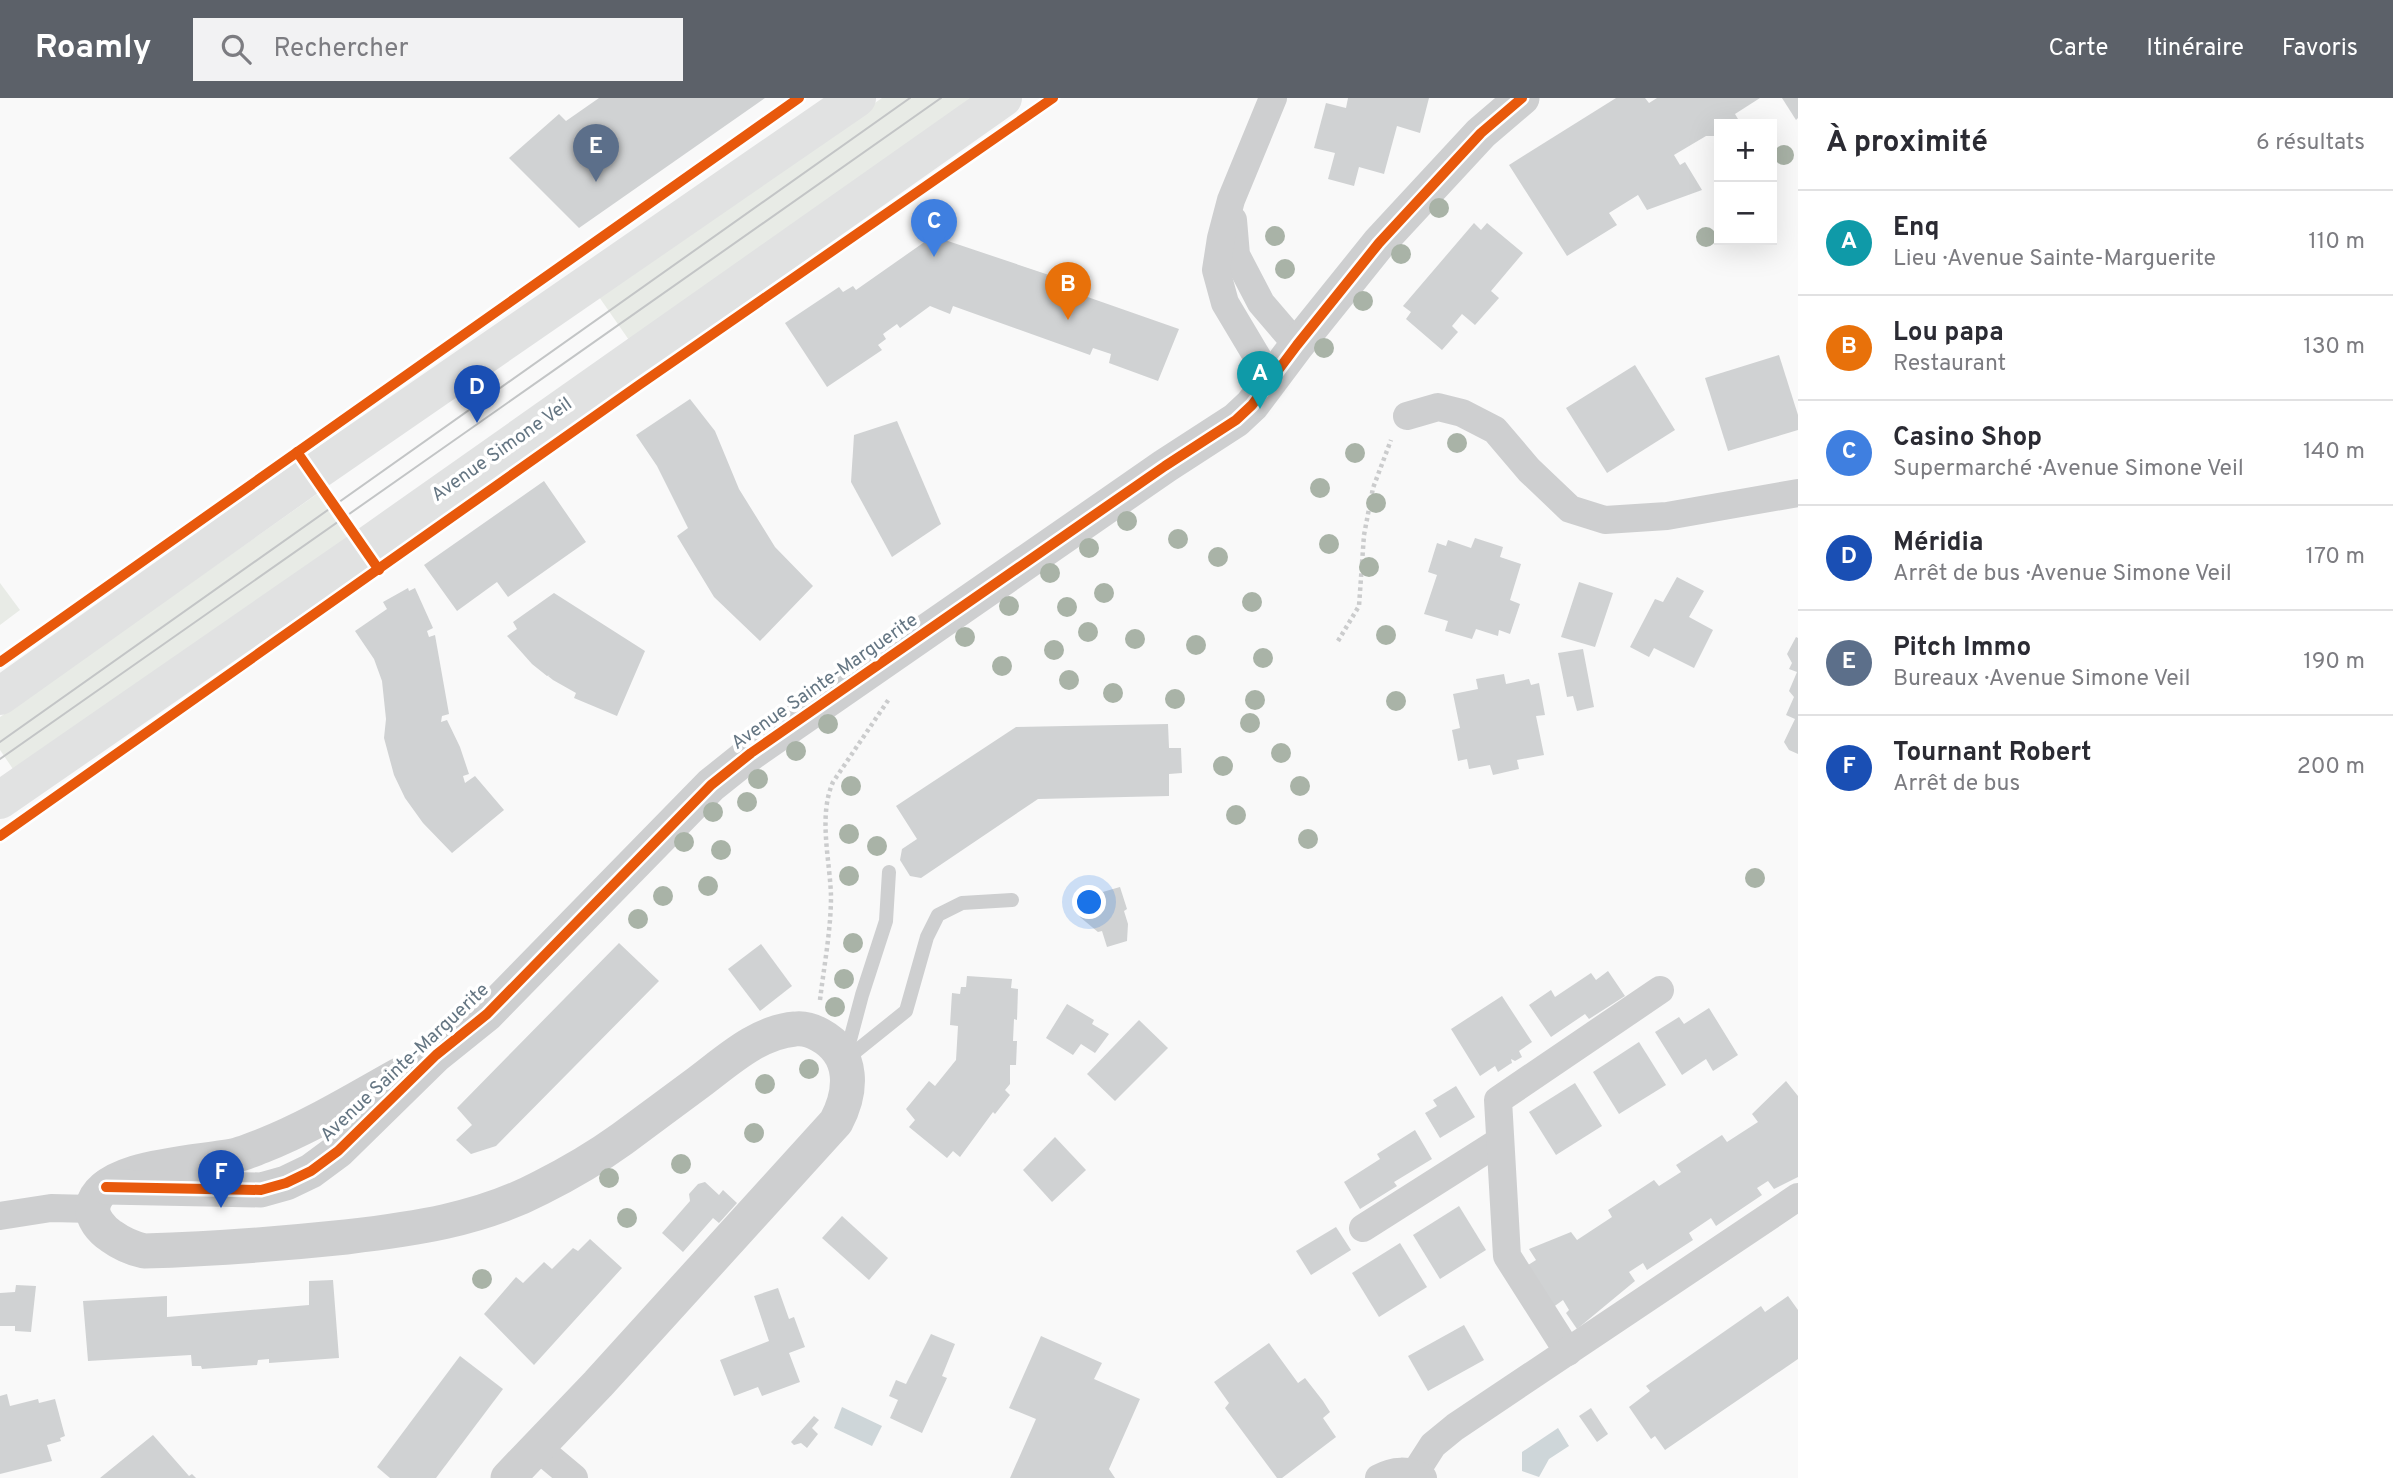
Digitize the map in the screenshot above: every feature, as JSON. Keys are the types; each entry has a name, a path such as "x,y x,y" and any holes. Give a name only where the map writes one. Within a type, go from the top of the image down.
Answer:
{"main road":[{"path":"0,696 312,474 858,98"},
{"name":"Avenue Simone Veil","path":"0,800 1003,98"}],"street":[{"name":"Avenue Sainte-Marguerite","path":"99,1198 261,1190 286,1183 311,1171 328,1135 487,1014 682,813 721,777 751,753 1165,466 1236,420 1252,405 1380,243 1481,133 1522,98"},
{"path":"1267,105 1231,200 1216,270 1225,303 1271,380"},
{"path":"1231,200 1236,255 1261,303 1297,345"},
{"path":"1407,416 1438,407 1462,413 1495,430 1529,470 1570,509 1605,520 1667,516 1798,493"},
{"path":"1568,1352 1507,1256 1498,1100 1660,990"},
{"path":"0,1216 99,1198 99,1226 127,1247 144,1251 304,1241 445,1222 499,1208 541,1188 618,1142 763,1037 799,1028 827,1039 845,1060 849,1089 836,1122 598,1384 508,1478"},
{"path":"1363,1228 1500,1141"},
{"path":"1379,1478 1391,1472 1419,1475 1433,1445 1455,1427 1798,1197"},
{"path":"537,1447 574,1478"}],"lane":[{"path":"845,1060 886,921 889,872"},
{"path":"845,1060 906,1011 927,937 938,915 962,903 1012,900"}],"path":[{"path":"1338,640 1359,606 1364,535 1373,488 1391,441 1407,416"},
{"path":"816,1033 831,898 827,795 891,696"}],"shaded area":[{"path":"882,98 975,98 631,343 597,294"},
{"path":"317,494 348,539 15,772 0,750 0,717"},
{"path":"0,583 20,610 0,625"},
{"path":"842,1407 882,1426 872,1446 834,1428"},
{"path":"1558,1428 1569,1446 1549,1459 1539,1477 1522,1471 1522,1452"}],"building":[{"path":"599,98 765,98 579,228 509,158 559,114 566,121"},
{"path":"1348,98 1429,98 1420,133 1397,126 1384,174 1359,167 1354,186 1328,179 1335,153 1314,148 1326,103 1346,108"},
{"path":"1616,98 1645,98 1649,103 1657,98 1760,98 1735,114 1738,119 1714,119 1714,136 1706,136 1674,155 1680,165 1685,162 1702,190 1647,210 1638,195 1609,213 1617,225 1567,256 1509,165"},
{"path":"1782,98 1798,98 1796,120"},
{"path":"1474,223 1481,230 1487,223 1523,253 1491,291 1499,298 1475,325 1462,314 1452,326 1458,332 1442,350 1406,319 1411,312 1403,306"},
{"path":"933,236 1061,279 1059,287 1179,329 1158,381 1109,363 1111,354 1093,348 1090,355 953,306 950,314 930,306 900,328 897,324 883,334 886,339 878,345 882,350 827,387 785,323 839,287 843,292 853,286 856,290"},
{"path":"1779,355 1798,415 1798,430 1728,451 1705,378"},
{"path":"1635,365 1675,430 1607,473 1566,408"},
{"path":"690,399 715,431 739,489 775,547 813,586 760,641 714,597 677,536 688,528 657,466 636,435"},
{"path":"897,421 941,524 892,557 851,482 854,435"},
{"path":"544,481 586,542 508,597 497,582 457,611 424,565"},
{"path":"1475,538 1503,547 1500,557 1521,564 1510,600 1520,604 1510,634 1499,630 1498,636 1476,629 1472,639 1445,631 1448,621 1424,614 1437,575 1428,572 1437,543 1446,546 1448,540 1471,548"},
{"path":"1677,577 1704,591 1689,617 1713,630 1694,668 1654,648 1649,657 1630,647 1655,599 1663,602"},
{"path":"1579,582 1613,593 1595,647 1561,637"},
{"path":"408,588 409,591 415,588 433,628 427,631 429,637 435,635 449,714 442,716 441,722 447,720 460,747 469,774 463,776 465,783 475,776 504,810 452,853 423,823 405,798 394,775 384,738 386,719 382,681 374,659 355,631 387,609 383,602"},
{"path":"554,593 645,651 617,716 574,698 576,693 532,664 507,636 517,629 513,622"},
{"path":"1796,637 1798,638 1798,754 1789,750 1784,742 1795,719 1786,715 1794,697 1789,691 1797,672 1789,669 1792,663 1787,654"},
{"path":"1583,649 1594,707 1577,711 1573,696 1567,697 1558,653"},
{"path":"1504,674 1506,684 1529,679 1531,685 1539,683 1545,715 1536,716 1544,755 1517,760 1519,769 1493,775 1490,765 1469,769 1467,759 1458,761 1452,730 1460,728 1453,694 1478,689 1476,679"},
{"path":"1168,724 1169,748 1181,748 1182,773 1169,774 1169,796 1038,799 921,878 910,876 900,860 902,849 917,839 896,806 1016,727"},
{"path":"1120,887 1127,909 1124,911 1128,924 1127,941 1107,947 1102,931 1098,932 1080,917 1075,900"},
{"path":"619,943 659,981 496,1146 471,1154 456,1140 472,1125 457,1108"},
{"path":"761,944 792,986 760,1011 728,969"},
{"path":"1608,971 1625,996 1589,1019 1585,1014 1551,1037 1529,1005 1551,990 1555,997 1591,973 1596,980"},
{"path":"967,976 1012,979 1011,988 1018,989 1013,1041 1017,1041 1016,1065 1010,1065 1010,1084 1005,1090 1010,1095 995,1114 993,1112 960,1157 953,1151 947,1158 909,1127 915,1120 906,1109 929,1081 935,1086 956,1060 958,1026 950,1025 952,993 960,994 961,987 966,987"},
{"path":"1502,996 1532,1042 1519,1051 1522,1057 1515,1061 1511,1059 1512,1063 1498,1072 1495,1066 1480,1076 1451,1029"},
{"path":"1067,1004 1094,1020 1092,1024 1109,1034 1095,1053 1081,1044 1073,1055 1046,1038"},
{"path":"1709,1008 1738,1055 1713,1071 1706,1059 1682,1075 1655,1032 1679,1017 1684,1024"},
{"path":"1139,1020 1168,1048 1115,1101 1087,1074"},
{"path":"1639,1042 1666,1085 1619,1114 1593,1072"},
{"path":"1786,1081 1798,1096 1798,1177 1774,1189 1768,1181 1757,1188 1762,1195 1716,1226 1711,1218 1689,1233 1693,1240 1647,1270 1643,1263 1629,1272 1635,1281 1577,1329 1566,1313 1569,1310 1563,1300 1552,1308 1525,1267 1536,1260 1529,1249 1571,1232 1577,1240 1612,1217 1608,1210 1654,1180 1659,1186 1681,1172 1676,1165 1722,1135 1727,1142 1758,1122 1752,1114"},
{"path":"1575,1083 1602,1126 1556,1155 1529,1112"},
{"path":"1456,1086 1475,1117 1440,1138 1425,1113 1437,1106 1433,1100"},
{"path":"1415,1130 1432,1159 1394,1182 1397,1186 1360,1209 1344,1182 1380,1159 1377,1154"},
{"path":"1055,1137 1086,1170 1052,1202 1023,1170"},
{"path":"705,1182 719,1195 723,1190 737,1203 719,1223 713,1218 683,1252 662,1233 690,1201 689,1194 698,1184"},
{"path":"1459,1206 1486,1250 1440,1279 1413,1235"},
{"path":"842,1216 888,1258 869,1280 822,1238"},
{"path":"1336,1227 1351,1250 1311,1275 1296,1251"},
{"path":"590,1239 622,1268 534,1365 484,1314 516,1277 523,1283 544,1262 552,1269 573,1248 578,1251"},
{"path":"1400,1243 1427,1287 1379,1317 1352,1273"},
{"path":"333,1280 339,1358 269,1363 269,1359 258,1360 257,1365 202,1369 201,1366 192,1366 191,1355 88,1361 83,1301 167,1296 167,1317 309,1305 309,1281"},
{"path":"16,1285 36,1286 31,1332 15,1331 15,1326 0,1326 0,1293 15,1292"},
{"path":"778,1288 789,1319 794,1317 805,1347 789,1353 800,1382 762,1396 758,1387 734,1396 720,1360 769,1341 754,1296"},
{"path":"1788,1296 1798,1310 1798,1359 1665,1450 1655,1436 1651,1439 1629,1407 1650,1391 1646,1386 1761,1306 1765,1312"},
{"path":"1464,1325 1484,1360 1428,1391 1408,1356"},
{"path":"931,1334 955,1344 942,1376 947,1378 922,1433 890,1418 898,1400 889,1396 896,1380 906,1384"},
{"path":"1041,1336 1102,1363 1094,1379 1140,1399 1109,1469 1115,1478 1010,1478 1036,1419 1009,1408"},
{"path":"1269,1343 1298,1383 1305,1378 1323,1401 1330,1412 1323,1418 1336,1437 1282,1478 1277,1478 1225,1408 1229,1403 1214,1382"},
{"path":"460,1356 503,1389 436,1478 390,1478 377,1467"},
{"path":"7,1394 10,1406 38,1399 39,1403 55,1399 65,1436 60,1438 61,1441 47,1445 52,1461 0,1474 0,1396"},
{"path":"1591,1408 1608,1434 1597,1442 1579,1416"},
{"path":"814,1416 819,1420 812,1428 818,1434 807,1448 801,1443 794,1445 791,1442"},
{"path":"153,1435 189,1476 192,1474 196,1478 100,1478"}],"tram line":[{"path":"0,742 910,98"},
{"path":"0,759 941,98"}],"cycle path":[{"path":"0,662 799,98"},
{"path":"0,836 639,385 1053,98"},
{"path":"106,1187 261,1190 286,1183 311,1171 338,1151 436,1055 487,1014 711,785 751,753 1165,466 1236,420 1252,405 1379,243 1481,133 1522,98"},
{"path":"297,452 379,570"}],"place":[{"name":"Pitch Immo","path":"596,182"},
{"name":"Casino Shop","path":"934,257"},
{"name":"Lou papa","path":"1068,320"},
{"name":"Enq","path":"1260,409"},
{"name":"Méridia","path":"477,423"},
{"name":"Tournant Robert","path":"221,1208"}]}
